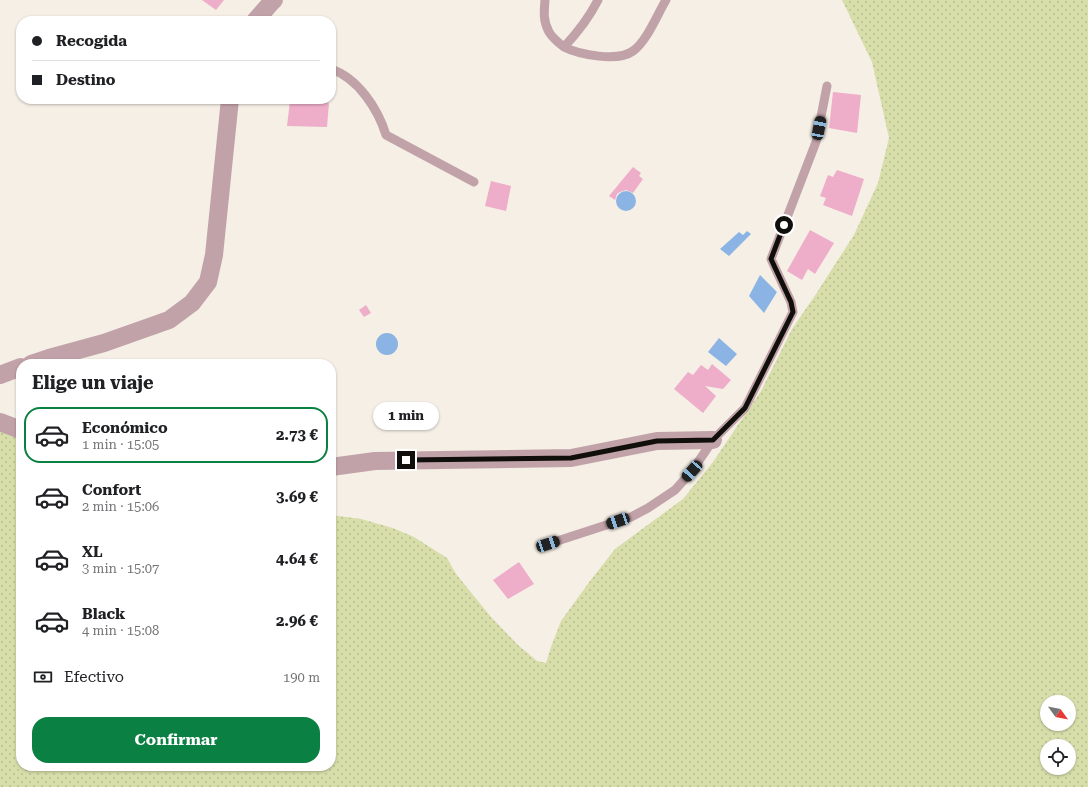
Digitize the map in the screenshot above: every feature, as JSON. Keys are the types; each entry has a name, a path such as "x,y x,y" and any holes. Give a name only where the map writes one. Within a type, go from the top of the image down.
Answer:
{"street":[{"path":"259,16 274,0"},
{"path":"49,359 104,344 169,320 192,303 208,282 214,255 229,104"},
{"path":"0,375 16,370"},
{"path":"0,422 16,428"},
{"path":"336,466 375,461 571,458 657,441 713,440"}],"lane":[{"path":"545,0 543,20 550,34 564,47 600,57 615,56 631,52 639,45 666,0"},
{"path":"564,47 580,30 591,14 598,0"},
{"path":"336,71 350,79 362,92 374,108 386,136 474,182"},
{"path":"548,544 631,516 648,508 675,490 692,471 713,440 745,408 793,312 791,302 771,259 816,142 827,86"}],"green space":[{"path":"842,0 1088,0 1088,787 0,787 0,430 16,437 16,771 336,771 336,516 361,519 393,528 414,537 447,558 456,574 491,617 518,645 537,661 546,663 561,621 615,549 683,499 713,462 761,391 792,329 854,235 878,183 889,138 872,62"}],"water":[{"path":"622,191 630,191 636,197 636,205 630,211 622,211 616,205 616,197"},
{"path":"747,231 751,234 729,256 720,249 739,232 743,235"},
{"path":"760,275 777,292 764,313 749,296"},
{"path":"387,333 395,336 398,344 395,352 387,355 379,352 376,344 379,336"},
{"path":"719,338 737,354 726,366 708,352"}],"building":[{"path":"202,0 224,0 216,10"},
{"path":"833,92 861,95 857,133 829,128"},
{"path":"290,104 329,104 327,127 287,126"},
{"path":"633,167 641,173 639,176 643,179 633,193 626,190 620,192 617,194 615,200 609,196"},
{"path":"837,170 864,179 852,216 823,205 826,198 820,196 828,175 833,177"},
{"path":"491,181 511,186 506,211 485,206"},
{"path":"810,230 834,243 815,274 808,269 802,280 787,271"},
{"path":"366,305 371,313 364,317 359,310"},
{"path":"712,364 731,380 723,389 705,386 716,396 703,413 674,389 688,372 693,375 701,365 708,370"},
{"path":"519,562 534,584 508,599 493,580"}],"route":[{"path":"406,460 571,458 625,446 657,441 713,440 745,408 793,312 791,302 784,285 771,259 784,225"}]}
